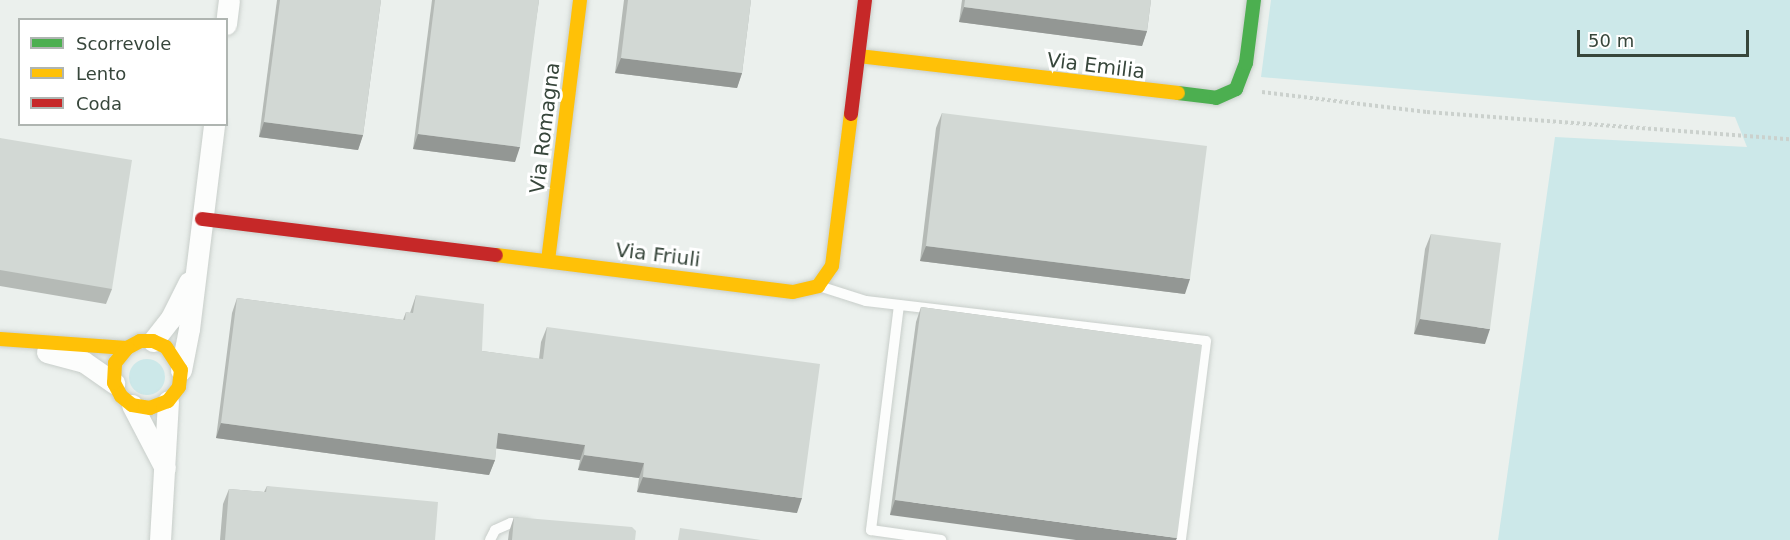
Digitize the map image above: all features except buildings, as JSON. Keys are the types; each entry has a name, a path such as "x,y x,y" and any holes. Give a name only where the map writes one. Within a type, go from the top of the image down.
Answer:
{"street":[{"path":"227,18 230,0"},
{"name":"Via Romagna","path":"548,261 580,0"},
{"path":"818,286 832,266 865,0"},
{"path":"1236,89 1246,63 1254,0"},
{"name":"Via Emilia","path":"859,56 1177,95 1216,98 1236,89"},
{"path":"132,405 150,408 168,401 179,387 214,126"},
{"name":"Via Friuli","path":"202,219 793,292 818,286"},
{"path":"0,340 127,348 153,341 171,318 196,268"},
{"path":"0,340 84,362 114,382 132,405 166,472"},
{"path":"153,341 166,347 181,370"},
{"path":"114,382 115,363 127,348"},
{"path":"160,540 166,472 168,401"}],"lane":[{"path":"818,286 866,301 1206,341 1181,540"},
{"path":"899,305 871,530 941,540"},
{"path":"490,540 495,530 511,523 544,526"}],"path":[{"path":"1236,89 1427,112 1790,139"}],"shaded area":[{"path":"1271,0 1790,0 1790,540 1498,540 1555,137 1747,147 1735,117 1261,77"},
{"path":"147,359 160,364 165,377 160,390 147,395 134,390 129,377 134,364"}],"traffic: fast":[{"path":"1178,93 1216,98 1236,89 1246,63 1254,0"}],"traffic: slow":[{"path":"548,261 580,0"},
{"path":"859,56 1178,93"},
{"path":"496,255 793,292 818,286 832,266 851,114"},
{"path":"0,339 127,348 140,341 153,341 166,347 181,370 179,387 168,401 150,408 132,405 121,396 114,383 115,363 127,348"}],"traffic: jam":[{"path":"851,114 865,0"},
{"path":"202,219 496,255"}]}
